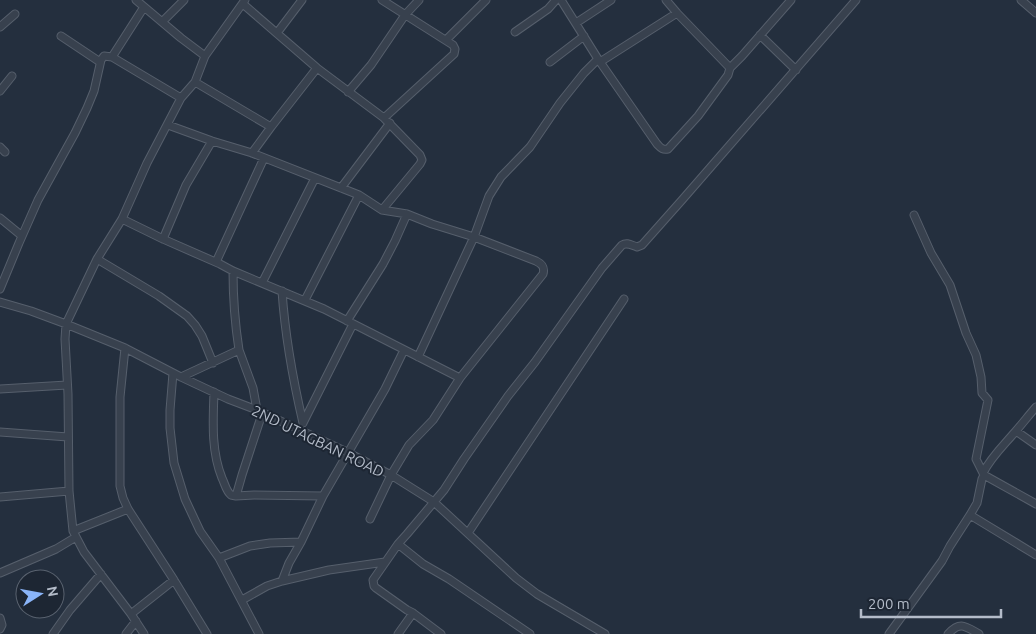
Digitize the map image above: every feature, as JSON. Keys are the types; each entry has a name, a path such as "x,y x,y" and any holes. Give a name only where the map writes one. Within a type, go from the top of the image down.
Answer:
{"street":[{"path":"136,0 205,56"},
{"path":"162,22 184,0"},
{"path":"277,33 302,0"},
{"path":"382,0 446,40 455,49 454,54 384,118"},
{"path":"348,92 371,65 404,15 419,0"},
{"path":"446,40 486,0"},
{"path":"515,32 556,0"},
{"path":"561,0 599,60 657,144 664,150 668,149 698,116 728,74 730,68 791,0"},
{"path":"576,23 611,0"},
{"path":"666,0 730,68"},
{"path":"441,634 412,612 388,598 374,586 373,580 398,544 444,490 503,404 602,268 625,243 637,247 642,245 856,0"},
{"path":"1021,0 1036,13"},
{"path":"144,634 84,552 74,534 69,491 66,324 96,259 122,219 147,162 181,98 194,82 205,56 244,2 317,68 384,118 420,155 422,160 420,164 382,210"},
{"path":"112,57 144,7"},
{"path":"418,357 474,237 489,196 501,177 530,147 560,103 584,73 599,60 677,13"},
{"path":"0,27 15,14"},
{"path":"760,35 796,70"},
{"path":"61,36 100,62"},
{"path":"550,62 584,36"},
{"path":"0,289 38,200 87,108 94,91 100,62 104,56 112,57 181,98"},
{"path":"252,153 317,68"},
{"path":"0,90 12,76"},
{"path":"194,82 271,127"},
{"path":"340,188 390,124"},
{"path":"168,125 252,153 359,195 382,210 407,214 474,237 542,264 544,269 542,274 460,378 433,420 409,445 390,476 370,519"},
{"path":"163,239 186,185 212,141"},
{"path":"216,262 264,158"},
{"path":"262,283 315,178"},
{"path":"305,300 359,195"},
{"path":"300,430 350,322 383,264 407,214"},
{"path":"914,215 931,253 950,285 980,368 982,393 988,400 976,459 983,474 1036,504"},
{"path":"0,218 22,236"},
{"path":"122,219 232,271 305,300 460,378"},
{"path":"96,259 178,308 195,324 213,362"},
{"path":"232,271 233,304 239,350 260,412 236,496"},
{"path":"282,291 287,334 303,423"},
{"path":"468,532 624,299"},
{"name":"2ND UTAGBAN ROAD","path":"0,302 31,311 125,348 228,399 348,452 434,502 516,578 537,594 605,634"},
{"path":"125,348 120,397 120,486 123,498 128,509 208,634"},
{"path":"181,377 239,350"},
{"path":"282,581 289,563 323,496 385,389 404,350"},
{"path":"173,373 170,428 174,464 184,499 200,531 219,558 259,634"},
{"path":"0,390 67,385"},
{"path":"214,392 214,444 217,465 231,495 323,496"},
{"path":"889,634 942,561 977,503 986,465 1036,407"},
{"path":"1016,431 1036,445"},
{"path":"0,432 68,437"},
{"path":"0,497 69,491"},
{"path":"0,573 56,549 74,534 128,509"},
{"path":"970,515 1036,555"},
{"path":"219,558 250,546 301,542"},
{"path":"398,544 423,564 530,634"},
{"path":"242,600 267,586 282,581 329,570 385,562"},
{"path":"53,634 70,610 101,574"},
{"path":"131,614 174,580"},
{"path":"398,634 412,612"},
{"path":"0,618 2,625 0,629"},
{"path":"126,634 136,621"},
{"path":"948,634 953,628 962,626 979,634"}]}
